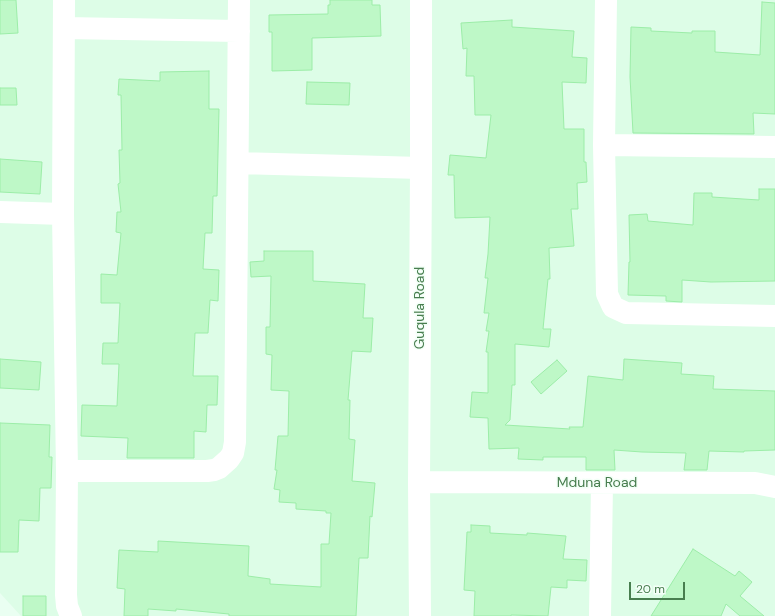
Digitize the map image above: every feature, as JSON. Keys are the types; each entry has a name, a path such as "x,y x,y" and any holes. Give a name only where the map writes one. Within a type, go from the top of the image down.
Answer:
{"street":[{"path":"64,0 63,214 67,471 66,595 67,606 72,616"},
{"path":"67,471 207,471 219,468 229,459 233,452 235,442 239,0"},
{"name":"Guqula Road","path":"420,616 419,482 421,0"},
{"path":"606,0 604,145 607,294 613,307 626,313 775,316"},
{"path":"64,28 239,31"},
{"path":"604,145 775,147"},
{"path":"238,163 421,168"},
{"path":"0,212 63,214"},
{"name":"Mduna Road","path":"419,482 754,484 775,487"},
{"path":"600,616 602,483"}],"shaded area":[{"path":"0,0 775,0 775,616 21,616 0,593"}],"building":[{"path":"0,0 16,0 18,33 0,34"},
{"path":"330,0 372,0 372,5 380,5 381,36 312,38 312,70 272,71 272,32 269,32 269,15 328,14 328,5 330,5"},
{"path":"762,2 775,3 775,114 753,113 754,134 633,133 630,77 631,27 651,28 651,31 692,33 692,31 715,31 715,52 760,55"},
{"path":"512,20 512,27 574,31 572,57 587,58 586,83 562,82 564,129 584,129 584,162 586,162 587,182 577,183 578,209 571,209 574,246 549,248 550,279 548,279 543,329 551,329 549,347 515,344 515,385 512,385 510,420 505,425 570,429 569,427 583,427 588,376 623,380 624,359 682,363 681,374 714,376 713,389 775,391 775,450 744,452 709,451 707,470 684,470 686,453 614,450 615,470 586,470 586,457 543,457 543,460 518,459 519,448 489,449 488,418 470,417 472,392 488,393 488,352 486,352 489,331 486,331 489,313 484,313 488,278 485,278 490,217 455,218 454,175 448,175 450,155 486,158 491,115 475,115 474,76 466,76 467,48 463,49 461,23"},
{"path":"209,71 209,109 219,109 217,196 213,196 212,233 205,233 203,269 219,270 218,301 210,300 208,333 195,333 193,376 218,376 217,405 207,405 206,432 194,431 194,458 127,458 128,438 81,436 82,405 117,406 119,364 102,364 103,343 118,343 120,303 101,303 101,274 117,275 121,233 116,232 117,212 121,212 118,184 120,183 119,150 122,150 121,95 118,95 119,79 160,81 160,72"},
{"path":"307,82 350,83 349,105 306,104"},
{"path":"0,88 16,88 17,105 0,105"},
{"path":"0,159 42,162 40,194 0,192"},
{"path":"759,189 775,189 775,281 711,282 682,280 682,302 666,301 666,296 628,295 630,262 629,215 647,214 648,221 693,225 694,193 712,193 712,197 759,200"},
{"path":"264,251 313,251 313,281 365,284 363,318 373,318 371,352 352,351 348,400 350,400 349,439 355,440 352,481 375,483 372,517 370,516 368,558 359,558 356,616 229,616 229,614 176,609 176,611 148,609 148,616 124,616 125,589 117,588 119,550 158,552 158,541 249,546 248,576 270,579 270,584 321,587 321,544 329,544 331,513 326,513 326,511 296,509 296,503 279,502 280,490 274,489 277,470 275,470 278,436 288,436 289,391 271,390 272,355 266,354 266,327 270,327 271,276 251,277 250,262 264,261"},
{"path":"0,359 41,362 39,390 0,388"},
{"path":"557,360 567,371 541,394 531,382"},
{"path":"0,423 50,425 49,457 52,457 51,488 40,488 39,521 19,520 18,552 0,552"},
{"path":"471,525 490,526 490,533 527,535 527,533 566,536 563,559 587,560 586,581 567,580 567,588 551,587 548,616 474,616 475,591 464,590 467,532 471,532"},
{"path":"693,549 735,576 739,571 752,582 740,596 764,616 740,616 726,604 721,616 651,616"},
{"path":"23,596 46,596 46,616 23,616"}]}
